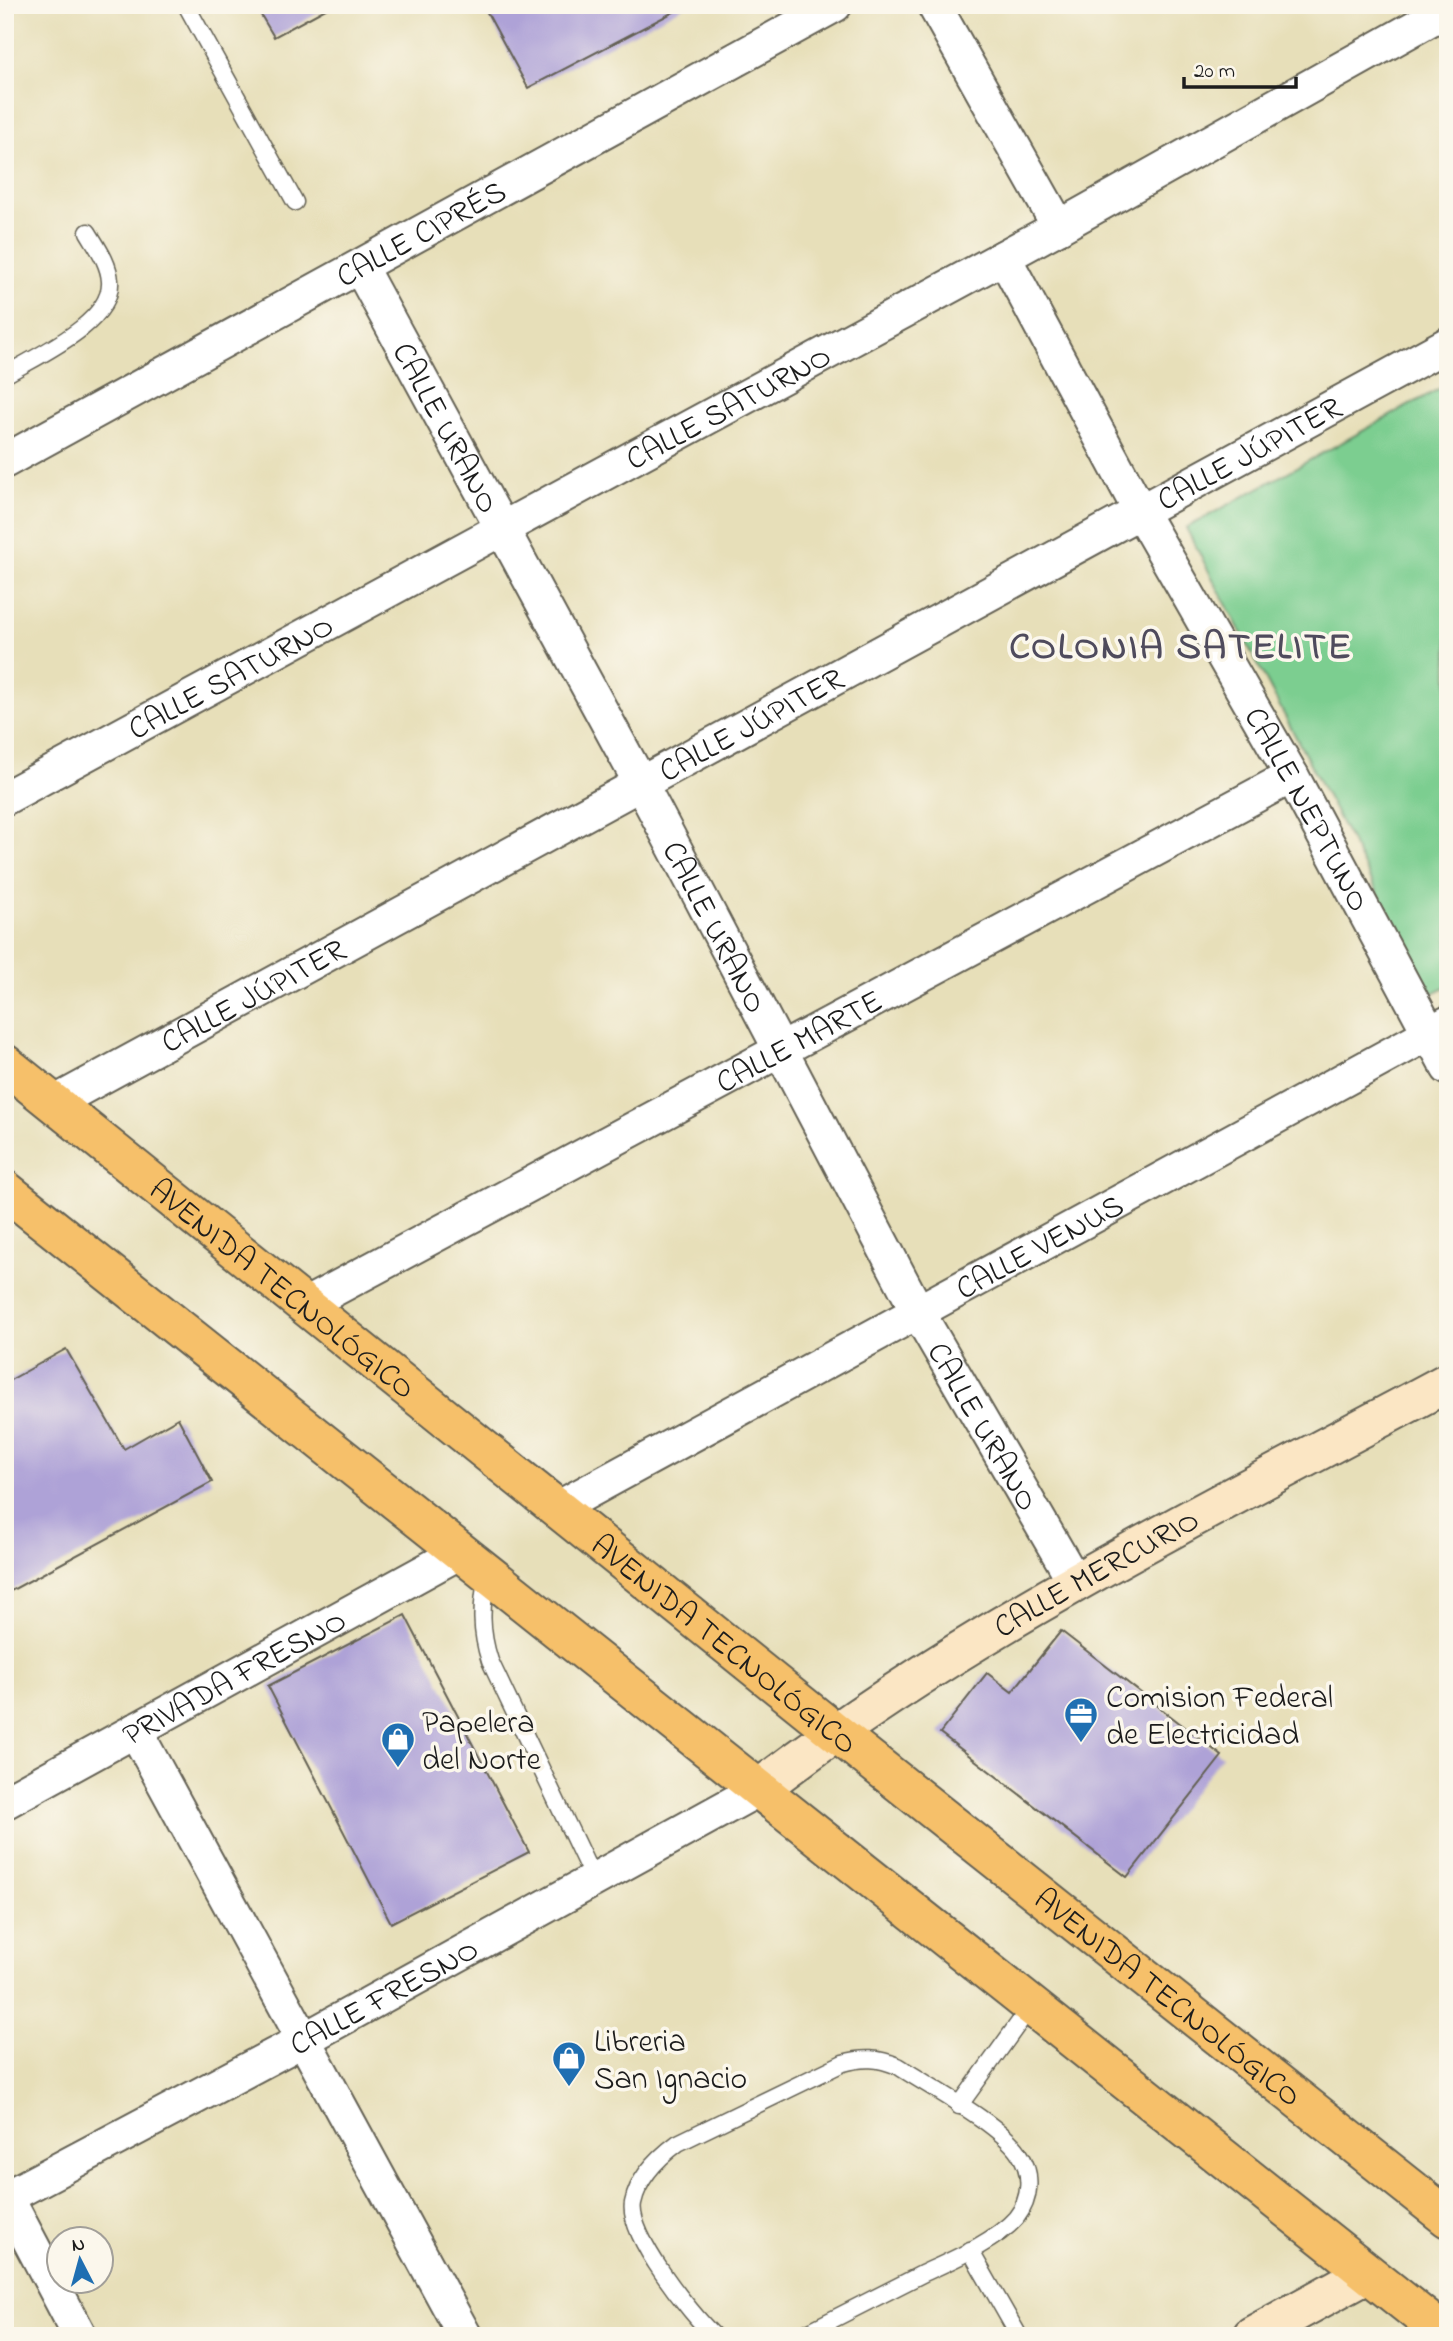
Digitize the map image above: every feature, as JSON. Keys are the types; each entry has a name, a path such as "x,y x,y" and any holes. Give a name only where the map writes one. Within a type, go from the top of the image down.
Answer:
{"main road":[{"name":"AVENIDA TECNOLÓGICO","path":"5,1064 556,1509 1448,2218"},
{"path":"9,1198 474,1563 1447,2336"},
{"name":"CALLE MERCURIO","path":"759,1789 834,1731 1075,1582 1448,1382"},
{"path":"1252,2336 1367,2273"}],"street":[{"name":"CALLE CIPRÉS","path":"5,461 361,269 835,5"},
{"path":"934,5 1059,227"},
{"name":"CALLE SATURNO","path":"5,799 1059,227 1448,9"},
{"name":"CALLE NEPTUNO","path":"1004,257 1140,511 1439,1028 1448,1068"},
{"name":"CALLE URANO","path":"361,269 640,784 919,1314 1075,1582"},
{"name":"CALLE JÚPITER","path":"54,1103 1448,344"},
{"name":"CALLE MARTE","path":"305,1305 1292,776"},
{"name":"CALLE VENUS","path":"556,1509 919,1314 1439,1028"},
{"name":"PRIVADA FRESNO","path":"5,1802 135,1730 474,1563"},
{"path":"135,1730 306,2039 465,2336"},
{"name":"CALLE FRESNO","path":"6,2198 306,2039 759,1789"},
{"path":"6,2198 80,2336"}],"lane":[{"path":"186,5 295,202"},
{"path":"5,375 87,326 103,304 110,283 104,258 89,232"},
{"path":"474,1563 481,1605 482,1636 490,1661 594,1880"},
{"path":"959,2106 1032,2005"},
{"path":"714,2336 650,2253 638,2227 632,2205 639,2186 659,2157 678,2143 856,2059 870,2057 898,2066 987,2122 1012,2144 1026,2168 1029,2187 1026,2203 1014,2220 970,2250 800,2336"},
{"path":"970,2250 1019,2336"}],"green space":[{"path":"1448,384 1448,986 1431,994 1186,528"}],"building":[{"path":"255,5 333,5 274,37"},
{"path":"483,5 687,5 528,88"},
{"path":"66,1349 124,1449 178,1418 212,1482 5,1594 5,1383"},
{"name":"Papelera del Norte","path":"405,1615 529,1852 391,1923 268,1686"},
{"name":"Comision Federal de Electricidad","path":"1061,1631 1222,1756 1127,1877 940,1733 987,1673 1012,1692"}],"place":[{"name":"Comision Federal de Electricidad","path":"1081,1744"},
{"name":"Papelera del Norte","path":"398,1769"},
{"name":"Libreria San Ignacio","path":"569,2088"}],"district":[{"name":"COLONIA SATELITE","path":"1181,645"}]}
